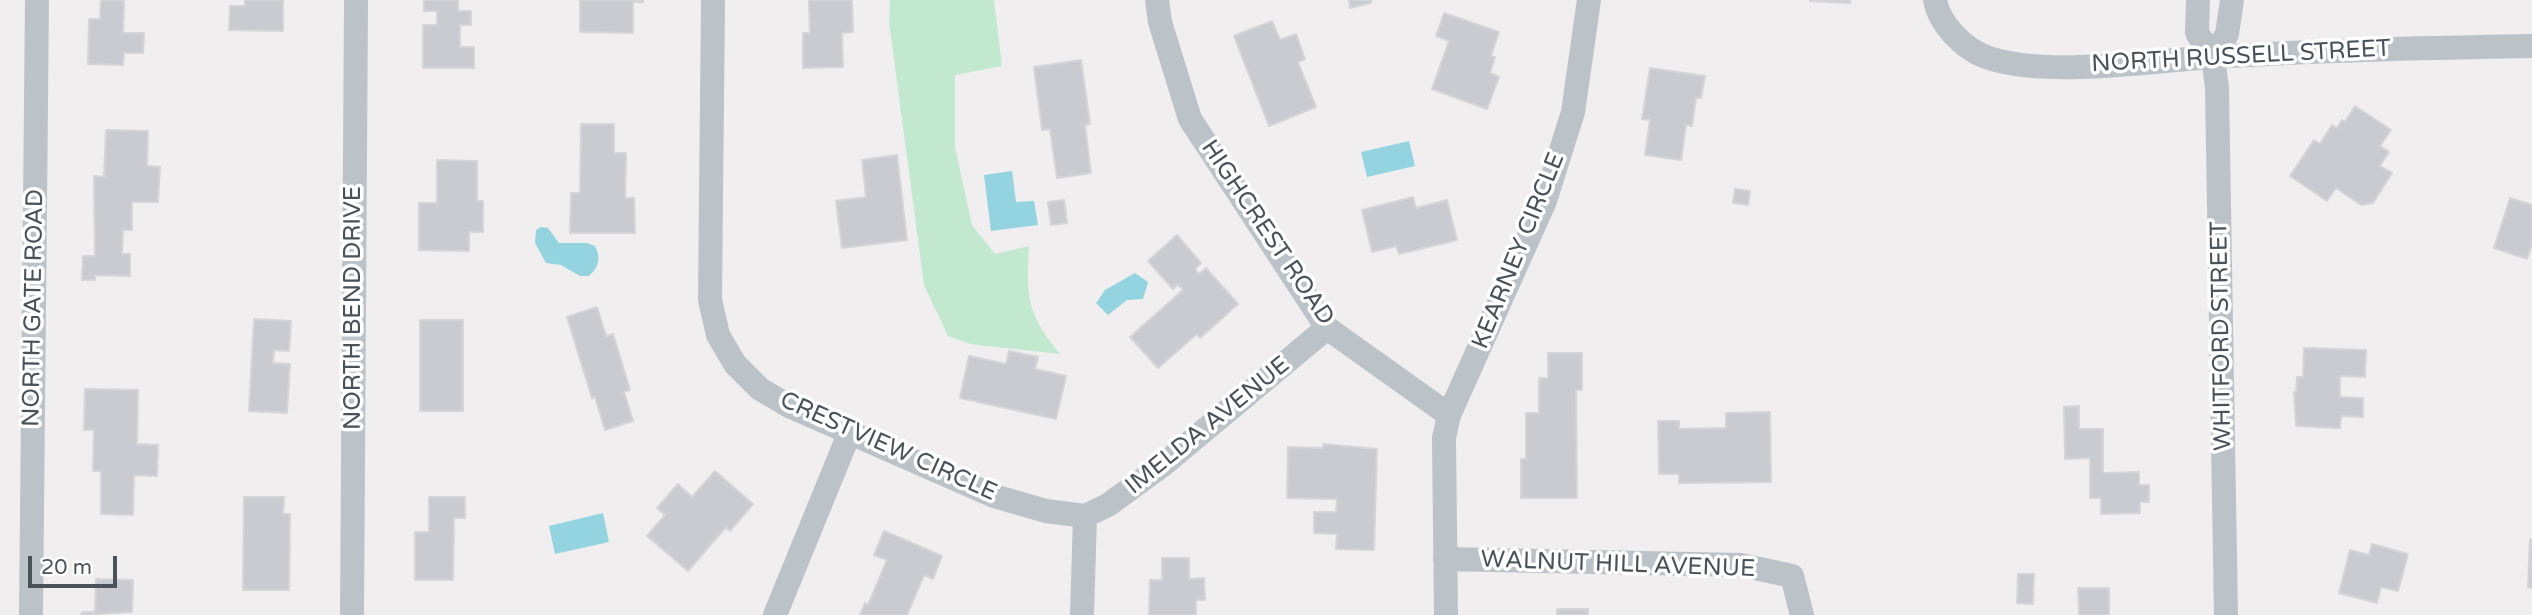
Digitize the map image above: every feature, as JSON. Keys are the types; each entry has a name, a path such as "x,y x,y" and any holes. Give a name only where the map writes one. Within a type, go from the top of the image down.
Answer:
{"street":[{"name":"NORTH GATE ROAD","path":"31,615 37,0"},
{"name":"NORTH BEND DRIVE","path":"352,615 356,0"},
{"name":"CRESTVIEW CIRCLE","path":"713,0 710,300 718,335 735,364 760,389 849,434 994,496 1046,511 1084,516"},
{"name":"HIGHCREST ROAD","path":"1157,0 1160,22 1191,119 1327,328 1449,415"},
{"name":"KEARNEY CIRCLE","path":"1446,615 1442,465 1449,415 1545,201 1573,112 1589,0"},
{"name":"NORTH RUSSELL STREET","path":"1935,0 1937,9 1957,39 1984,57 2017,65 2121,65 2213,57 2532,46"},
{"name":"WHITFORD STREET","path":"2197,0 2197,33 2213,57 2217,88 2226,615"},
{"path":"2213,57 2227,34 2232,0"},
{"name":"IMELDA AVENUE","path":"1084,516 1108,505 1164,464 1327,328"},
{"path":"775,615 849,434"},
{"path":"1082,615 1084,516"},
{"name":"WALNUT HILL AVENUE","path":"1446,559 1741,565 1792,576 1802,615"}],"green space":[{"path":"890,0 994,0 1002,66 955,75 955,147 972,225 995,254 1029,246 1028,279 1031,304 1041,327 1060,354 970,344 948,336 924,285 889,22"}],"water":[{"path":"1409,141 1415,166 1367,177 1361,152"},
{"path":"1012,171 1016,202 1034,201 1038,225 991,231 984,175"},
{"path":"541,227 548,228 559,243 587,243 595,246 598,258 592,273 589,276 580,276 561,265 546,263 535,243 536,230"},
{"path":"1135,273 1148,282 1143,299 1127,300 1108,315 1096,303 1105,290"},
{"path":"603,513 609,542 555,554 549,526"}],"building":[{"path":"101,0 124,0 123,33 144,33 143,53 124,53 123,65 88,64 89,19 100,19"},
{"path":"245,0 283,0 283,31 229,30 230,6 245,6"},
{"path":"424,0 458,0 458,11 471,11 471,25 460,25 460,47 474,47 474,68 423,68 423,25 437,25 437,11 424,11"},
{"path":"580,0 643,2 633,2 633,33 580,32"},
{"path":"809,0 852,0 853,32 842,33 843,67 803,68 803,33 810,33"},
{"path":"1349,0 1371,0 1371,3 1350,8"},
{"path":"1850,0 1850,3 1810,1"},
{"path":"1444,13 1499,32 1491,56 1495,57 1490,73 1499,77 1487,109 1432,89 1449,41 1436,36"},
{"path":"1272,21 1280,40 1296,34 1305,59 1298,62 1316,107 1269,126 1234,36"},
{"path":"1081,60 1090,124 1085,125 1091,173 1057,178 1050,129 1042,130 1034,67"},
{"path":"1650,68 1705,76 1701,98 1696,98 1692,126 1686,125 1681,160 1645,155 1650,120 1642,119"},
{"path":"2355,106 2391,130 2380,146 2389,152 2380,166 2392,173 2373,203 2361,205 2336,188 2327,201 2290,176 2314,140 2320,144 2332,125 2337,128 2342,120 2345,122"},
{"path":"581,124 614,124 614,153 626,153 625,198 634,198 635,233 570,233 571,193 580,193"},
{"path":"106,130 148,131 147,166 160,167 158,202 132,202 132,230 123,230 122,254 130,254 130,276 95,275 95,280 82,280 83,256 95,256 94,176 104,177"},
{"path":"897,155 907,240 842,248 836,201 866,197 862,160"},
{"path":"437,160 477,161 477,201 483,201 483,232 469,232 469,251 419,250 419,203 437,203"},
{"path":"1735,189 1750,191 1748,205 1733,203"},
{"path":"1413,197 1416,208 1447,200 1457,240 1399,254 1396,246 1372,252 1362,210"},
{"path":"2510,198 2532,205 2532,244 2527,259 2494,248"},
{"path":"1064,200 1067,223 1051,225 1048,202"},
{"path":"1177,235 1201,263 1195,269 1199,274 1206,268 1238,304 1200,338 1197,334 1158,368 1130,337 1183,290 1178,284 1173,289 1148,261"},
{"path":"597,307 606,336 613,334 630,390 624,392 633,421 605,430 595,397 592,398 567,317"},
{"path":"254,319 291,321 289,351 274,350 273,363 290,364 287,413 249,411"},
{"path":"420,320 463,320 463,411 420,411"},
{"path":"2304,348 2366,350 2365,377 2340,376 2340,397 2363,398 2363,417 2341,416 2340,428 2296,426 2294,392 2297,377 2303,377"},
{"path":"1009,351 1038,357 1035,369 1066,376 1056,419 960,398 969,356 1006,364"},
{"path":"1548,353 1582,353 1582,390 1576,390 1577,498 1521,498 1521,459 1526,459 1526,413 1539,413 1539,378 1548,378"},
{"path":"85,389 138,390 137,444 158,445 157,476 134,475 133,515 101,514 101,471 93,471 94,430 84,430"},
{"path":"2079,406 2079,429 2103,429 2103,473 2139,472 2139,485 2149,485 2149,502 2140,502 2140,513 2101,514 2101,498 2090,498 2090,458 2065,459 2064,407"},
{"path":"1770,412 1771,482 1679,483 1679,474 1659,474 1658,421 1679,421 1679,429 1726,428 1726,413"},
{"path":"1323,444 1377,449 1374,550 1336,549 1337,534 1314,533 1314,512 1336,512 1337,499 1287,498 1288,447 1323,448"},
{"path":"715,471 753,504 730,531 726,527 688,571 647,536 665,515 657,508 678,484 692,497"},
{"path":"244,497 284,497 283,514 290,514 289,590 243,590"},
{"path":"429,497 465,497 465,518 454,518 453,580 415,580 415,532 429,532"},
{"path":"884,531 942,556 933,579 924,575 907,615 860,615 865,603 868,605 887,560 874,555"},
{"path":"2532,539 2532,588 2528,587"},
{"path":"2372,544 2408,554 2398,591 2381,587 2377,603 2339,593 2350,550 2369,555"},
{"path":"1162,558 1189,558 1189,579 1204,578 1205,600 1196,600 1196,615 1149,615 1150,580 1162,580"},
{"path":"2018,574 2034,574 2033,604 2017,603"},
{"path":"96,579 133,580 132,612 81,615 82,612 95,612"},
{"path":"2078,588 2109,588 2109,615 2079,615"},
{"path":"1557,609 1588,609 1588,615 1557,615"}]}
